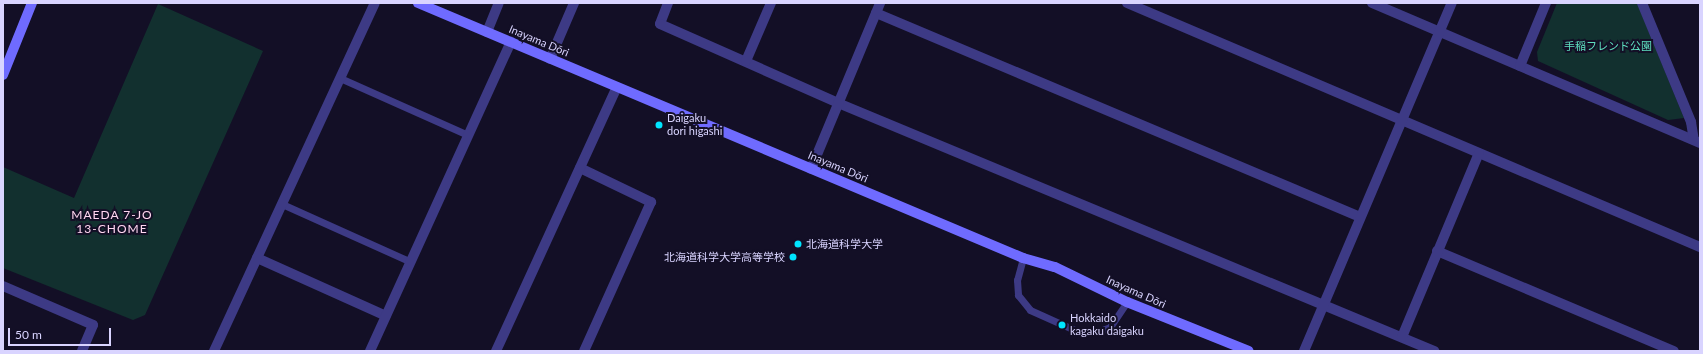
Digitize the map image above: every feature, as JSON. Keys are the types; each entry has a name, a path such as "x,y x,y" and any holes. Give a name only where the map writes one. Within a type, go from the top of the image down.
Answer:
{"street":[{"path":"3,75 32,3"},
{"path":"214,351 375,3"},
{"name":"Inayama Dōri","path":"418,3 1023,258 1055,267 1127,302 1249,351"},
{"path":"487,32 499,3"},
{"path":"550,59 574,3"},
{"path":"668,3 660,24 838,103 1434,351"},
{"path":"746,61 771,3"},
{"path":"811,169 880,3"},
{"path":"1126,3 1700,247"},
{"path":"1372,3 1697,142"},
{"path":"1304,351 1360,217 1404,121 1452,3"},
{"path":"1520,66 1546,3"},
{"path":"1642,3 1691,122 1697,142"},
{"path":"876,14 1360,217"},
{"path":"370,351 510,42"},
{"path":"496,351 617,87"},
{"path":"1402,337 1479,153"},
{"path":"580,168 651,202 584,351"},
{"path":"1437,251 1674,351"},
{"path":"257,258 386,316"},
{"path":"3,286 93,325 82,351"}],"lane":[{"path":"340,78 468,135"},
{"path":"282,204 411,262"},
{"path":"1023,258 1017,280 1018,295 1030,310 1077,331 1097,332 1110,327 1127,302"}],"green space":[{"name":"手稲フレンド公園","path":"1557,3 1637,3 1684,118 1668,120 1538,61 1537,52"},
{"path":"158,4 263,51 145,315 133,320 3,268 3,167 74,198"}],"place":[{"name":"Daigaku dori higashi","path":"659,125"},
{"name":"北海道科学大学","path":"798,244"},
{"name":"北海道科学大学高等学校","path":"793,257"},
{"name":"Hokkaido kagaku daigaku","path":"1062,325"}],"district":[{"name":"MAEDA 7-JO 13-CHOME","path":"112,222"}]}
